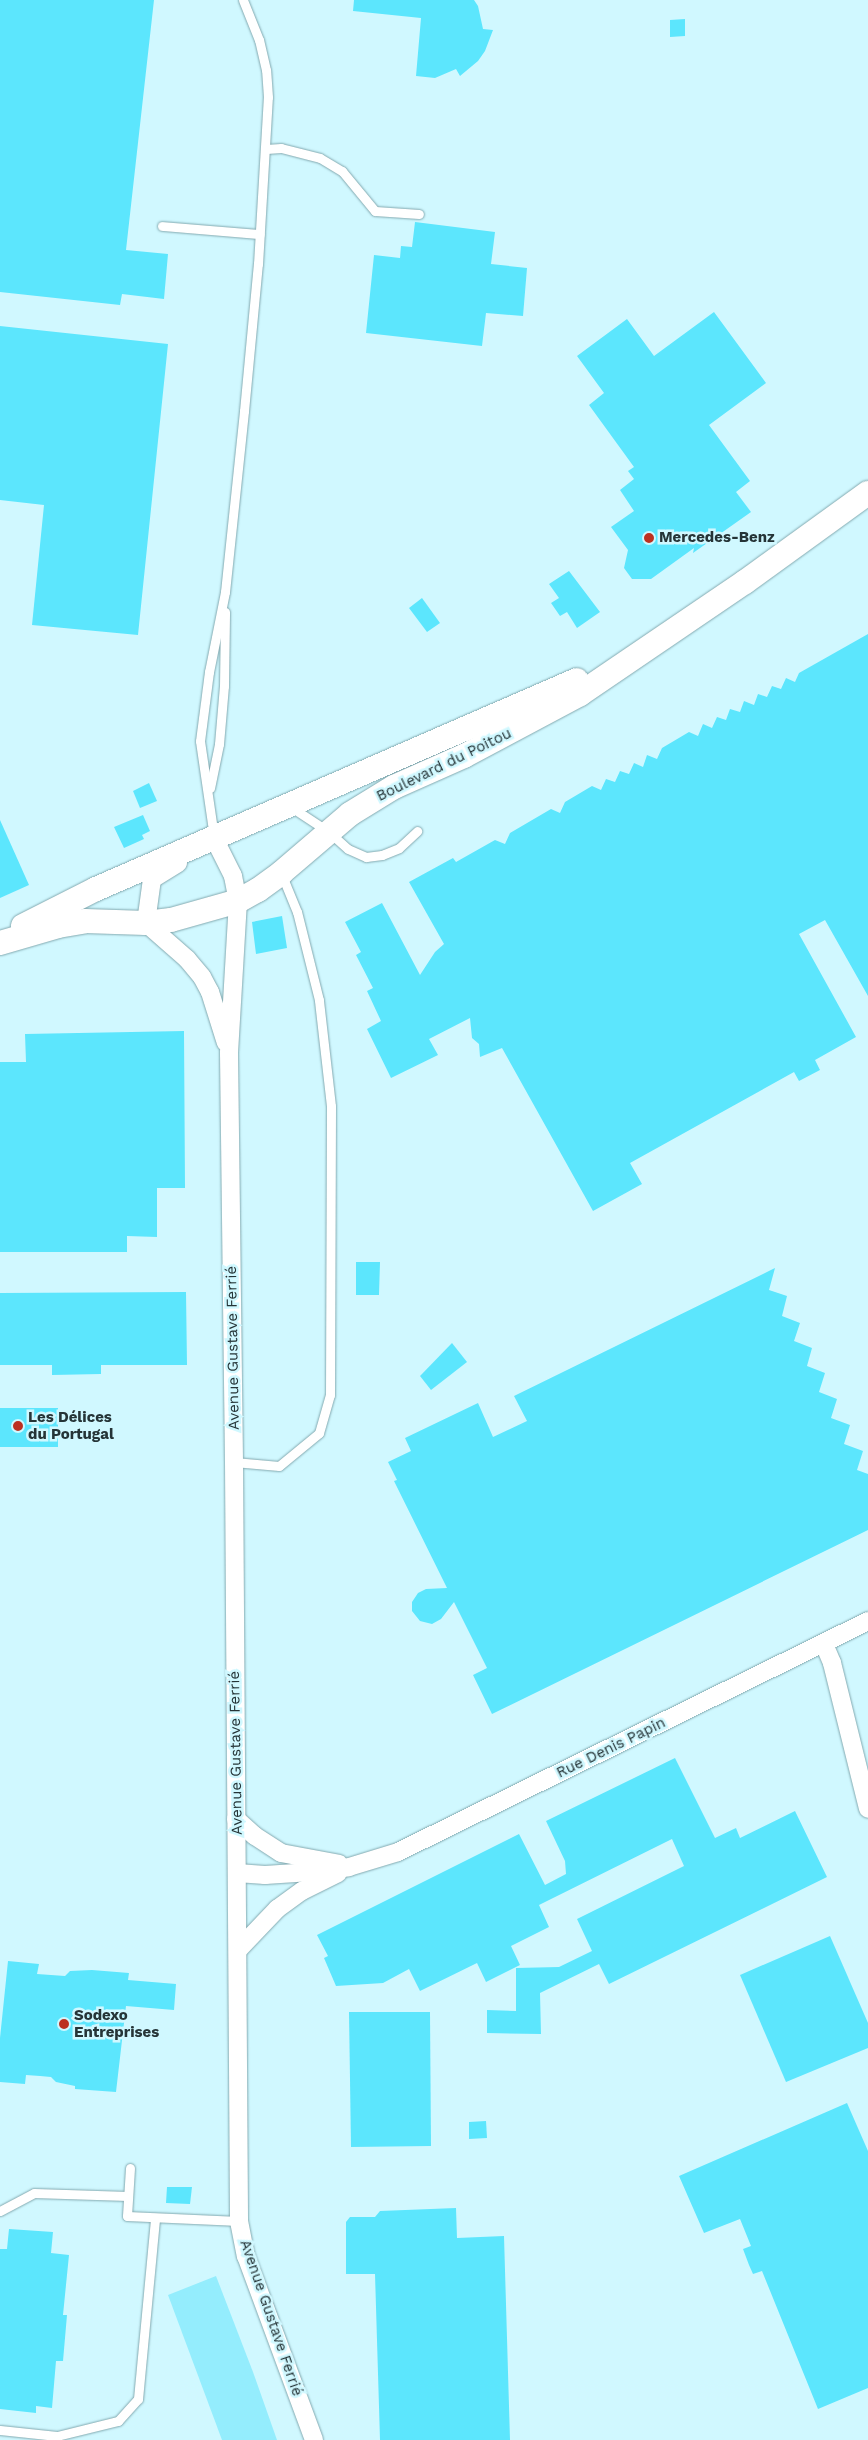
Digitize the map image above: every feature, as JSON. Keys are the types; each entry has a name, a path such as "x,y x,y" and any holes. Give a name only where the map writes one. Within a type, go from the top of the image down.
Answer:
{"main road":[{"name":"Boulevard du Poitou","path":"0,943 58,926 85,921 146,923 180,918 238,901 258,890 281,873 350,814 394,787 464,756 580,694 745,582 868,493"},
{"name":"Boulevard du Poitou","path":"0,939 70,901 636,655"}],"street":[{"name":"Avenue Gustave Ferrié","path":"205,842 233,876 238,901 229,1053 239,2221 246,2256 314,2440"},
{"path":"146,923 152,879 181,861 205,842"},
{"name":"Avenue Gustave Ferrié","path":"146,923 187,959 202,977 210,992 229,1053"},
{"name":"Rue Denis Papin","path":"238,1950 277,1909 302,1891 350,1867 398,1852 868,1621"},
{"path":"824,1644 832,1663 868,1809"},
{"name":"Rue Denis Papin","path":"236,1819 255,1836 281,1853 350,1867"},
{"name":"Rue Denis Papin","path":"237,1873 265,1875 350,1867"}],"lane":[{"path":"208,793 200,741 209,672 224,592 260,234 266,149 268,97 266,70 259,40 243,0"},
{"path":"266,149 281,148 320,158 342,171 375,212 419,214"},
{"path":"162,226 260,234"},
{"path":"205,842 208,793 219,744 225,678 224,592"},
{"path":"287,806 329,832 348,849 366,857 382,855 399,848 417,831"},
{"path":"234,1462 279,1466 319,1433 330,1395 330,1106 319,1000 297,912 281,873"},
{"path":"130,2168 127,2216 239,2221"},
{"path":"0,2211 34,2194 128,2196"},
{"path":"0,2430 57,2438 118,2421 138,2399 155,2218"}],"shaded area":[{"path":"216,2276 277,2440 222,2440 168,2295"}],"building":[{"path":"0,0 154,0 126,250 168,254 164,299 122,294 120,305 0,292"},
{"path":"354,0 474,0 478,6 483,29 493,30 485,51 478,61 460,76 456,69 435,78 416,76 421,18 353,11"},
{"path":"685,19 685,36 670,37 670,20"},
{"path":"415,222 495,232 491,264 527,268 523,316 486,313 482,346 366,333 374,255 400,258 401,246 412,247"},
{"path":"714,312 766,383 709,425 750,481 736,492 751,512 693,553 694,548 651,579 632,579 624,568 628,550 611,527 634,511 620,490 634,479 628,471 634,467 589,405 604,393 577,356 627,319 654,356"},
{"path":"0,326 168,344 138,635 32,625 44,505 0,500"},
{"path":"569,571 600,612 577,628 567,612 560,616 551,603 559,598 549,584"},
{"path":"422,598 440,623 427,632 409,608"},
{"path":"868,634 868,996 825,920 799,934 856,1037 815,1060 820,1070 799,1081 794,1072 630,1163 642,1184 593,1211 502,1048 480,1057 479,1044 472,1038 470,1018 429,1039 438,1055 391,1078 367,1029 381,1021 367,991 373,988 356,955 361,952 345,922 382,903 420,975 435,952 444,944 409,882 453,858 456,862 495,840 505,844 510,833 551,809 560,813 565,802 592,786 601,790 606,779 615,782 620,771 629,774 634,763 643,767 647,755 657,759 662,748 689,732 698,736 703,724 712,728 717,717 726,720 730,709 740,712 744,701 754,705 758,694 767,697 772,686 781,689 786,678 795,682 799,673"},
{"path":"149,783 157,801 140,808 133,791"},
{"path":"143,815 150,831 142,835 144,839 124,848 114,827"},
{"path":"0,820 29,885 0,898"},
{"path":"282,916 287,948 256,954 252,922"},
{"path":"184,1031 185,1188 157,1188 157,1237 127,1236 127,1252 0,1252 0,1062 26,1062 25,1034"},
{"path":"356,1262 380,1262 379,1295 356,1295"},
{"path":"775,1268 769,1290 787,1296 782,1316 800,1323 794,1341 812,1348 807,1366 825,1373 819,1392 837,1399 831,1418 850,1425 844,1444 863,1451 857,1470 868,1474 868,1530 492,1714 473,1675 487,1668 454,1602 441,1619 432,1624 420,1621 412,1611 412,1602 418,1593 426,1589 447,1588 394,1481 397,1480 388,1462 411,1451 405,1438 478,1403 493,1437 527,1421 514,1396"},
{"path":"186,1292 187,1365 101,1365 101,1374 52,1375 52,1365 0,1365 0,1293"},
{"path":"452,1343 467,1362 431,1390 420,1376"},
{"path":"0,1408 58,1408 58,1447 0,1447"},
{"path":"675,1758 715,1838 736,1828 740,1838 795,1811 827,1877 609,1984 599,1964 540,1993 541,2034 487,2033 487,2010 516,2011 516,1968 559,1967 592,1951 577,1919 684,1866 672,1839 539,1905 549,1927 511,1946 520,1965 486,1982 477,1963 420,1991 409,1969 383,1983 336,1986 324,1958 328,1956 317,1935 519,1834 545,1885 566,1874 565,1861 546,1821"},
{"path":"830,1936 868,2023 868,2048 786,2082 740,1975"},
{"path":"8,1961 39,1964 37,1974 65,1976 70,1971 92,1970 129,1973 128,1980 176,1984 174,2010 126,2006 116,2092 75,2089 75,2086 56,2082 51,2077 40,2076 26,2075 25,2084 0,2082 0,2038"},
{"path":"349,2012 430,2012 431,2146 351,2147"},
{"path":"847,2103 868,2151 868,2388 818,2409 762,2271 753,2274 749,2265 743,2249 751,2246 740,2219 704,2233 679,2176"},
{"path":"486,2121 487,2138 469,2139 469,2122"},
{"path":"167,2187 192,2187 190,2204 166,2203"},
{"path":"456,2208 457,2238 504,2236 510,2440 380,2440 375,2274 346,2274 346,2222 350,2217 375,2217 380,2211"},
{"path":"9,2229 53,2232 51,2253 69,2255 63,2315 67,2315 63,2361 56,2361 52,2408 36,2406 36,2413 0,2409 0,2249 7,2249"}],"place":[{"name":"Mercedes-Benz","path":"649,538"},
{"name":"Les Délices du Portugal","path":"18,1426"},
{"name":"Sodexo Entreprises","path":"64,2024"}]}
